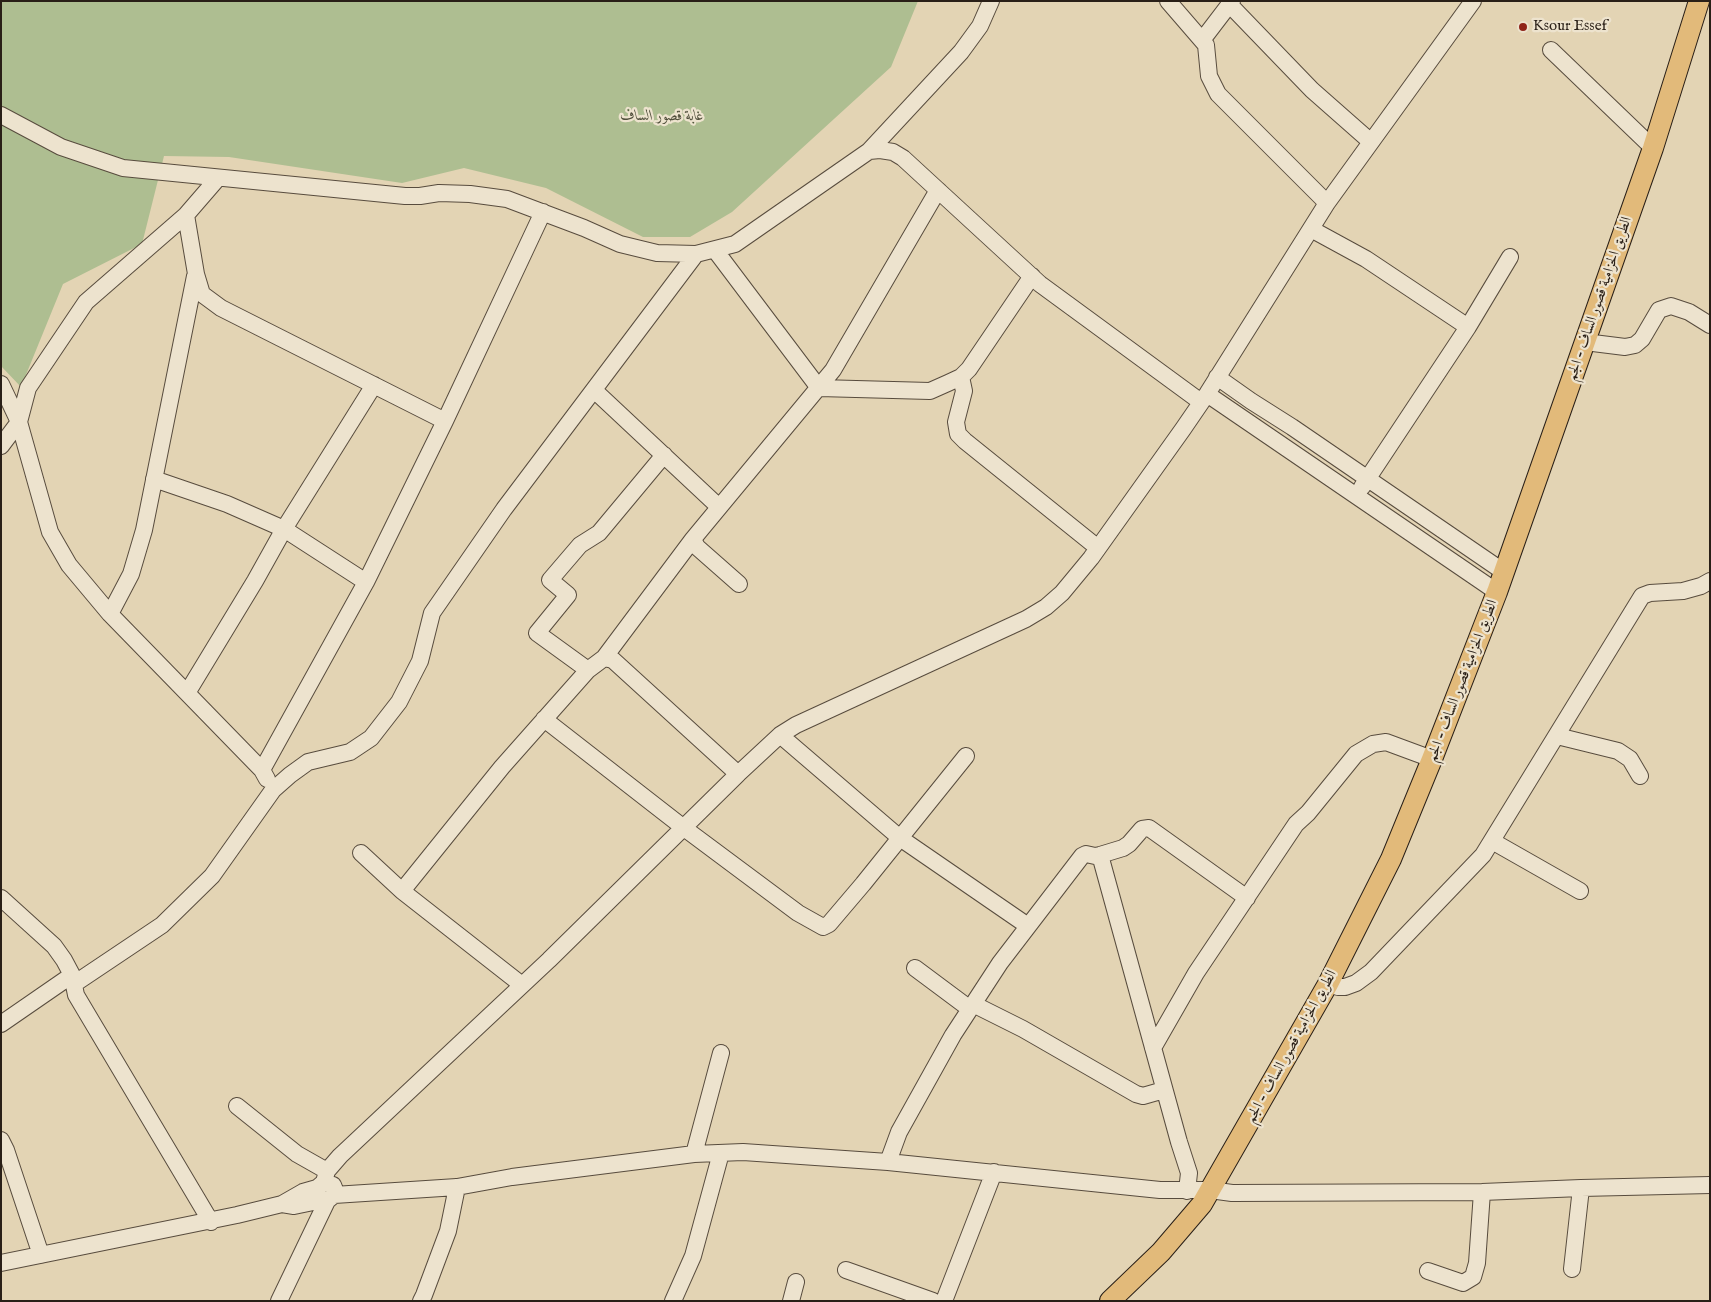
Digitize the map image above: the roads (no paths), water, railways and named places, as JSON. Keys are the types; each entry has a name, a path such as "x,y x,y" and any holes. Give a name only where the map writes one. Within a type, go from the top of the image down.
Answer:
{"main road":[{"name":"الطريق الحزامية قصور الساف - الجم","path":"1110,1301 1162,1252 1202,1204 1328,984 1391,858 1498,592 1653,148 1699,1"}],"street":[{"path":"1,116 61,147 123,168 405,196 439,193 470,194 507,199 620,244 657,253 696,254 735,244 869,152 961,52 980,26 991,1"},
{"path":"1168,1 1203,39 1208,54 1209,76 1218,94 1327,202"},
{"path":"279,1301 340,1156 522,985 780,735 796,725 1038,612 1062,593 1098,548 1204,398 1327,202 1474,1"},
{"path":"1203,39 1230,3 1312,90 1371,142"},
{"path":"1552,50 1653,148"},
{"path":"869,152 880,150 893,152 904,158 1040,284 1204,398 1356,495 1498,592"},
{"path":"1,446 19,422 28,388 86,302 186,215 218,178"},
{"path":"402,891 502,767 588,670 604,658 693,539 781,431 819,388 832,370 938,190"},
{"path":"262,770 366,582 445,421 542,212"},
{"path":"186,215 196,274 202,294 221,308 445,421"},
{"path":"1311,229 1366,259 1468,327"},
{"path":"714,250 819,388"},
{"path":"2,1022 162,925 212,876 273,790 308,762 350,752 371,738 399,702 420,661 432,613 504,509 696,254"},
{"path":"1356,495 1468,327 1510,257"},
{"path":"110,614 131,574 144,530 196,274"},
{"path":"819,388 930,391 961,377 969,369 1032,276"},
{"path":"1585,342 1624,347 1635,345 1642,339 1660,310 1671,306 1689,312 1710,325"},
{"path":"961,377 964,391 956,422 958,434 965,442 1098,548"},
{"path":"1217,377 1504,572"},
{"path":"1,384 19,422 50,532 69,565 110,614 262,770 273,790"},
{"path":"187,693 255,582 284,529 374,385"},
{"path":"594,390 719,507"},
{"path":"588,670 537,633 568,595 550,580 580,545 599,533 664,455"},
{"path":"154,480 227,504 284,529 366,582"},
{"path":"693,539 694,544 739,584"},
{"path":"1328,984 1338,988 1345,987 1356,983 1372,972 1483,855 1642,596 1650,593 1683,591 1701,586 1710,581"},
{"path":"604,658 613,660 738,774"},
{"path":"544,719 684,828 798,913 823,927 829,924 966,756"},
{"path":"780,735 900,838 1028,926"},
{"path":"1557,736 1618,751 1630,759 1640,776"},
{"path":"1152,1048 1196,973 1296,824 1308,814 1356,754 1373,744 1386,742 1432,759"},
{"path":"888,1162 899,1132 953,1035 1000,963 1082,856 1086,854 1091,856 1100,855 1123,848 1129,844 1142,828 1149,828 1247,898"},
{"path":"1492,841 1580,891"},
{"path":"361,854 402,891 522,985"},
{"path":"1100,855 1152,1048 1189,1173 1187,1190"},
{"path":"1,898 54,946 64,960 73,980 76,996 211,1222"},
{"path":"915,968 972,1006 1023,1029 1136,1094 1143,1096 1164,1090"},
{"path":"694,1154 721,1053"},
{"path":"237,1106 297,1154 325,1190"},
{"path":"1,1140 41,1255"},
{"path":"1,1262 211,1222 282,1204 294,1206 325,1190 457,1186 694,1154 743,1152 888,1162 1160,1190 1210,1190 1232,1193 1482,1192 1710,1185"},
{"path":"673,1301 693,1256 721,1153"},
{"path":"944,1301 994,1172"},
{"path":"421,1301 448,1231 457,1186"},
{"path":"1572,1269 1581,1188"},
{"path":"1428,1271 1463,1283 1474,1277 1477,1263 1482,1192"},
{"path":"846,1270 933,1301"},
{"path":"791,1301 796,1282"}],"place":[{"name":"Ksour Essef","path":"1523,27"}],"park label":[{"name":"غابة قصور الساف","path":"662,117"}]}
